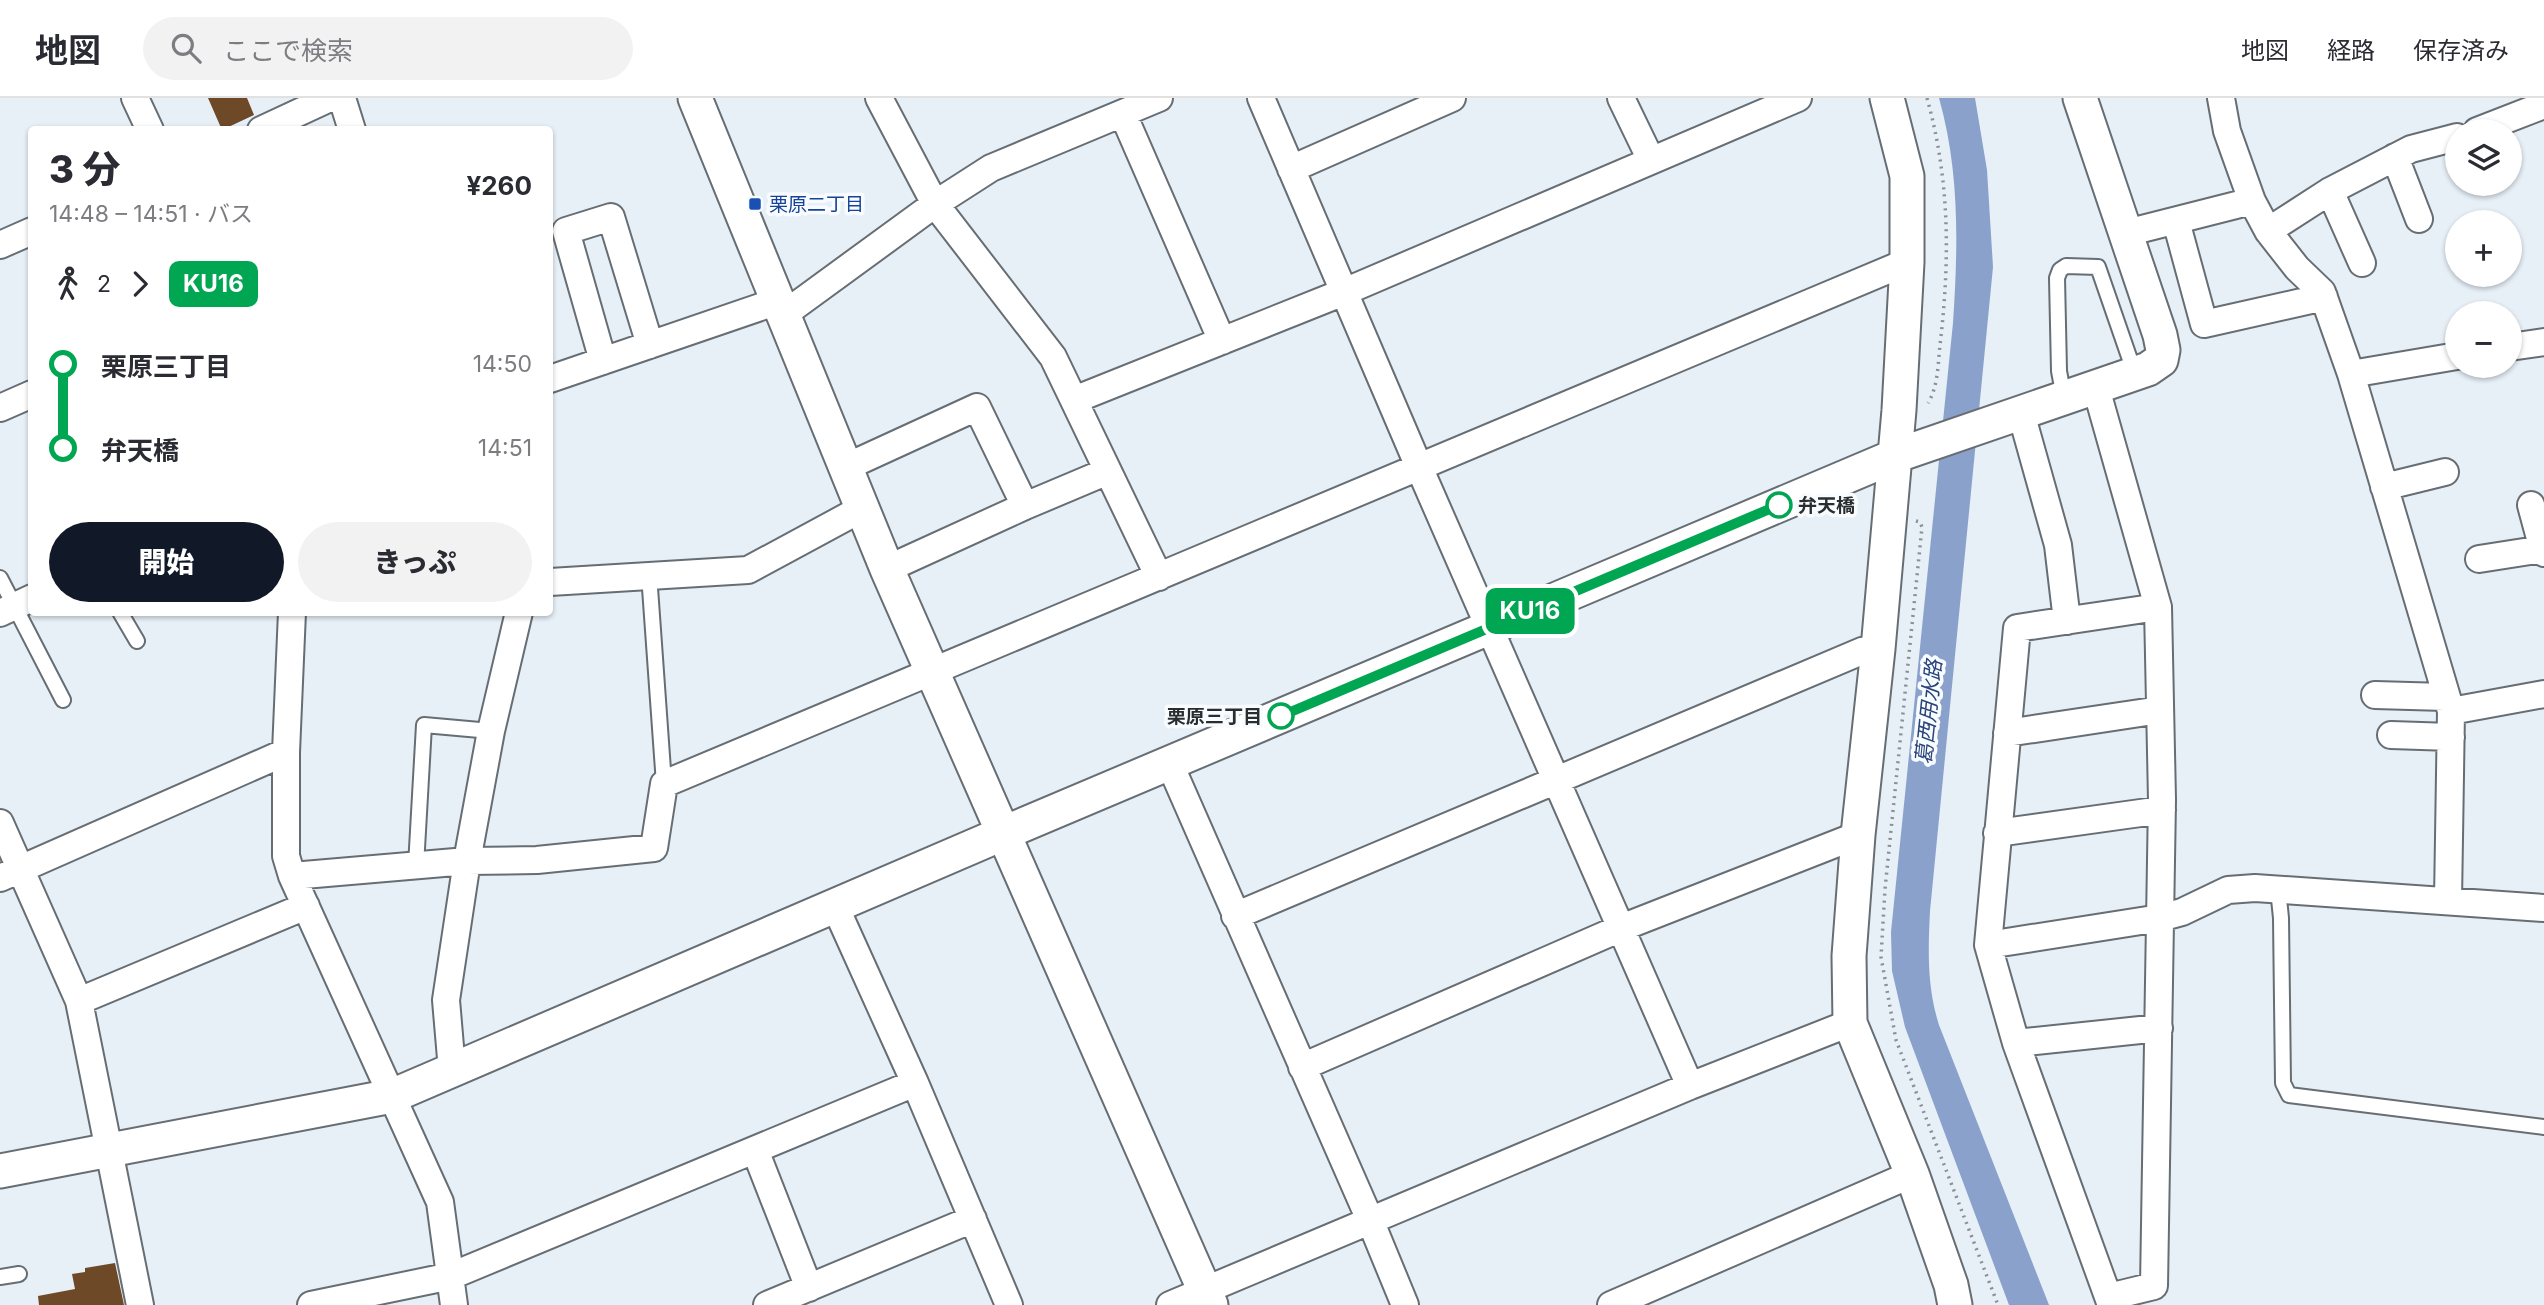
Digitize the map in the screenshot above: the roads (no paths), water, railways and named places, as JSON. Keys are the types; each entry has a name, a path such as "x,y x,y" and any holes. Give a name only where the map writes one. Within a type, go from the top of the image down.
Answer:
{"street":[{"path":"135,98 148,126"},
{"path":"270,126 330,98"},
{"path":"342,98 351,126"},
{"path":"695,98 887,569 1208,1297"},
{"path":"879,98 935,204 1053,357 1159,577"},
{"path":"553,378 650,345 781,308 991,168 1159,98"},
{"path":"1261,98 1690,1086"},
{"path":"1291,169 1451,98"},
{"path":"1621,98 1651,160"},
{"path":"1074,400 1344,292 1798,98"},
{"path":"1887,98 1907,176 1907,262 1895,456 1858,835 1849,956 1850,1023 1912,1174 1951,1285 1955,1305"},
{"path":"0,1171 392,1096 1169,762 1490,629 1895,456 2135,374 2161,360 2163,350 2080,98"},
{"path":"2221,98 2227,131 2252,201 2268,231 2297,268 2322,292 2351,374 2449,715 2448,901"},
{"path":"2508,119 2544,105"},
{"path":"1124,114 1222,341"},
{"path":"2268,231 2330,191 2395,157 2411,149 2445,140"},
{"path":"2395,157 2419,219"},
{"path":"2330,191 2362,263"},
{"path":"2126,233 2252,201"},
{"path":"603,361 566,231 611,217 650,345"},
{"path":"2176,221 2204,324 2324,298"},
{"path":"0,245 28,233"},
{"path":"292,876 467,861 537,860 654,848 664,784 1907,262"},
{"path":"2522,345 2544,342"},
{"path":"2351,374 2445,358"},
{"path":"2096,388 2158,607 2162,810 2154,1286 2110,1301 2016,1043 1988,945 2017,628 2158,607"},
{"path":"0,408 28,399"},
{"path":"844,468 977,407 1025,506"},
{"path":"2007,417 2057,545 2067,621"},
{"path":"887,569 1108,471"},
{"path":"2384,487 2445,472"},
{"path":"2479,559 2544,551 2538,504"},
{"path":"553,582 748,570 862,509"},
{"path":"292,616 286,752 286,856 292,876 440,1202 454,1305"},
{"path":"452,1070 446,1000 467,861 491,732 518,616"},
{"path":"1235,916 1862,651 1878,649"},
{"path":"2391,735 2449,715 2544,694"},
{"path":"2375,695 2449,715"},
{"path":"2007,733 2160,710"},
{"path":"10,873 286,752"},
{"path":"1169,762 1405,1305"},
{"path":"1997,833 2162,810"},
{"path":"0,822 10,873 79,1001 140,1305"},
{"path":"1302,1067 1621,928 1858,835"},
{"path":"1988,945 2160,918 2182,912 2228,890 2278,890 2544,908"},
{"path":"79,1001 306,906"},
{"path":"835,906 915,1083 1009,1305"},
{"path":"1170,1305 1208,1297 1370,1220 1690,1086 1850,1023"},
{"path":"2016,1043 2159,1028"},
{"path":"311,1305 451,1276 915,1083"},
{"path":"755,1150 809,1288"},
{"path":"1611,1305 1912,1174"},
{"path":"767,1305 973,1219"}],"lane":[{"path":"2064,398 2059,370 2057,278 2060,270 2066,266 2098,267 2135,374"},
{"path":"649,574 664,784"},
{"path":"0,578 63,700"},
{"path":"122,616 137,641"},
{"path":"416,866 424,725 491,732"},
{"path":"2278,890 2281,918 2283,1083 2289,1095 2544,1127"},
{"path":"0,1277 19,1275"}],"water":[{"name":"葛西用水路","path":"1939,98 1975,98 1987,170 1993,267 1930,911 1930,983 1939,1025 2049,1305 2009,1305 1905,1027 1892,971 1891,932 1955,295 1954,182"}],"place":[{"name":"栗原二丁目","path":"755,204"},
{"name":"弁天橋","path":"1779,505"},
{"name":"栗原三丁目","path":"1281,716"}]}
